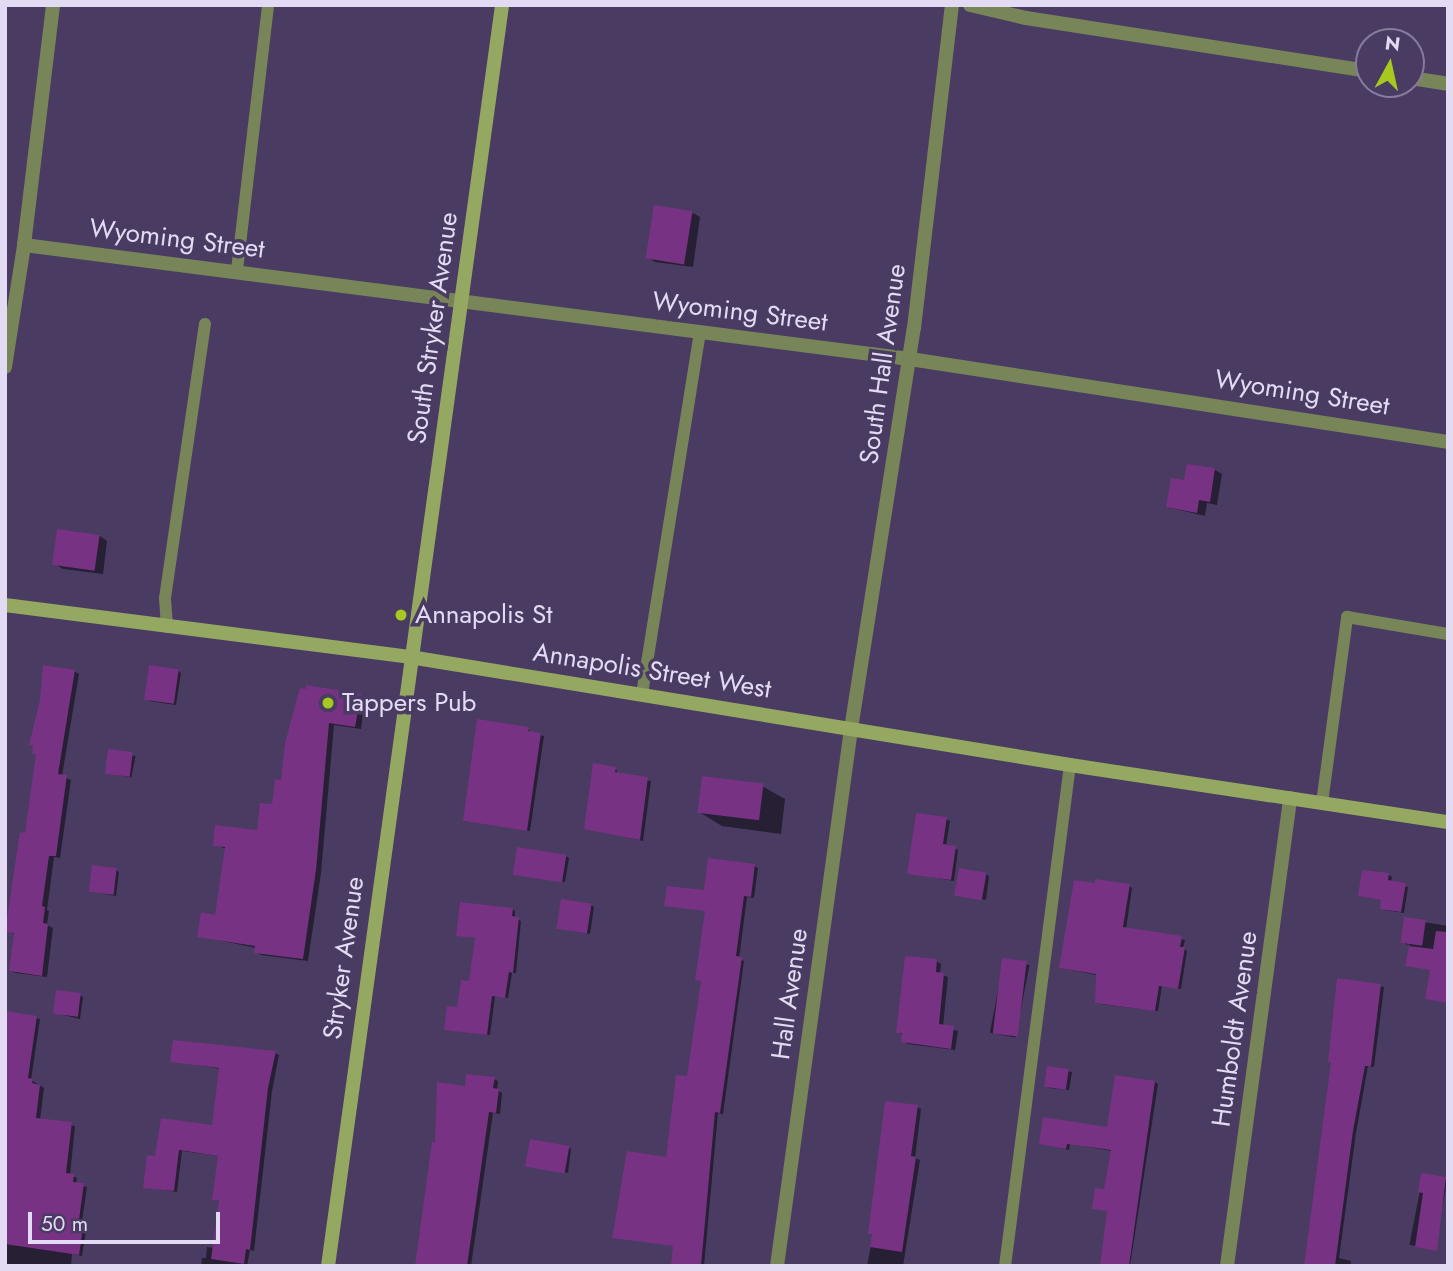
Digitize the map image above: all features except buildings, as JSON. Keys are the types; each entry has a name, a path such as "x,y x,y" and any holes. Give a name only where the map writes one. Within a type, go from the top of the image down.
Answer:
{"street":[{"path":"5,367 24,245 52,5"},
{"name":"South Stryker Avenue","path":"410,657 463,300 502,5"},
{"name":"South Hall Avenue","path":"851,729 910,359 952,5"},
{"path":"970,5 1026,18 1355,70"},
{"path":"1425,80 1448,84"},
{"name":"Wyoming Street","path":"24,245 237,270 910,359 1448,442"},
{"name":"Annapolis Street West","path":"5,605 410,657 1070,765 1448,822"},
{"name":"Stryker Avenue","path":"328,1266 410,657"},
{"name":"Hall Avenue","path":"777,1266 851,729"},
{"name":"Humboldt Avenue","path":"1227,1266 1290,798"}],"lane":[{"path":"237,270 268,5"},
{"path":"167,627 165,598 205,324"},
{"path":"642,694 701,332"},
{"path":"1322,803 1347,617 1448,634"},
{"path":"1005,1266 1070,765"}],"place":[{"name":"Annapolis St","path":"401,615"},
{"name":"Tappers Pub","path":"328,703"}]}
